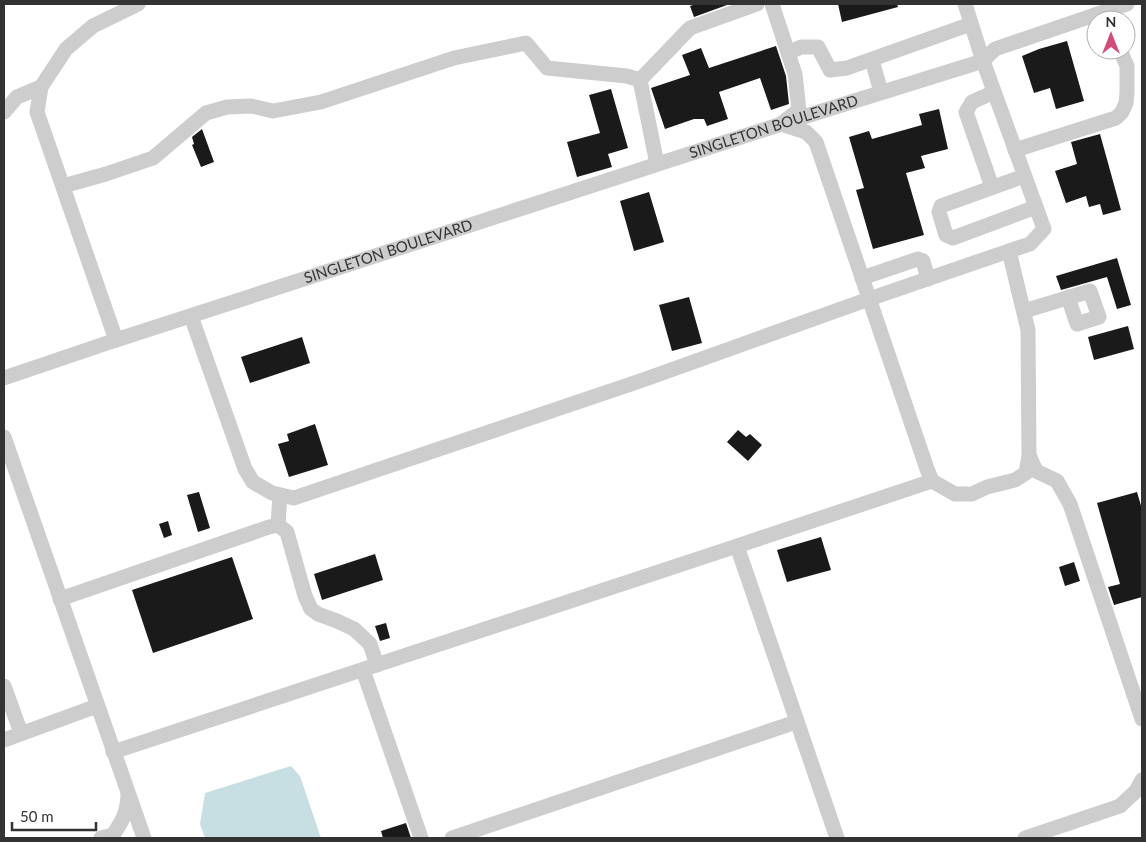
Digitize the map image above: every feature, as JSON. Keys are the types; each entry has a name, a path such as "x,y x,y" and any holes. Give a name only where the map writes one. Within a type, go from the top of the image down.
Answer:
{"lane":[{"path":"116,340 37,112 41,87 66,49 93,26 138,4"},
{"path":"640,80 690,28 757,4"},
{"path":"772,4 795,74 799,110 781,124"},
{"path":"191,316 245,469 253,482 272,493 294,498 631,384 1030,244 1044,229 983,61 965,4"},
{"name":"SINGLETON BOULEVARD","path":"1115,10 1127,4"},
{"name":"SINGLETON BOULEVARD","path":"4,378 657,164 983,61 996,49 1086,22"},
{"path":"788,53 801,47 818,47 830,70 846,68 971,24"},
{"path":"63,186 153,158 206,113 227,107 251,106 273,111 321,102 454,58 526,43 547,68 627,76 640,80"},
{"path":"872,60 882,92"},
{"path":"1015,150 1116,118 1122,112 1126,103 1128,66 1125,60"},
{"path":"640,80 657,164"},
{"path":"4,112 10,98 41,87"},
{"path":"992,187 966,112 972,102 994,92"},
{"path":"781,124 806,132 816,142 927,469 932,481 955,494 972,494 1015,480 1026,473 1029,455 1028,330 1009,252"},
{"path":"1024,176 941,206 939,212 946,235 953,238 1036,207"},
{"path":"862,278 918,258 923,261 928,279"},
{"path":"1024,311 1068,298"},
{"path":"4,437 144,838"},
{"path":"1029,455 1036,471 1057,481 1070,504 1142,719"},
{"path":"114,752 932,481"},
{"path":"278,525 280,495"},
{"path":"60,599 278,525"},
{"path":"278,525 287,532 305,596 311,609 354,630 370,644 377,665"},
{"path":"737,546 837,838"},
{"path":"363,670 421,838"},
{"path":"4,686 21,733"},
{"path":"4,740 98,706"},
{"path":"452,838 796,722"},
{"path":"1024,838 1120,806 1136,791 1142,780"},
{"path":"101,838 114,835 124,820 128,806 128,795"}],"water":[{"path":"291,766 300,776 321,838 205,838 200,824 205,793"}],"building":[{"path":"696,4 727,5 694,17 690,6"},
{"path":"838,4 897,4 898,7 842,22"},
{"path":"1067,41 1084,101 1056,109 1050,88 1034,93 1022,56"},
{"path":"776,46 786,76 789,104 771,110 760,78 719,92 728,119 707,126 704,119 694,119 665,129 651,88 690,75 682,55 701,48 709,68"},
{"path":"611,89 628,148 608,154 612,167 577,177 567,142 600,133 589,95"},
{"path":"939,109 948,149 921,156 925,168 906,173 924,235 873,249 856,190 864,188 849,137 869,131 872,139 922,125 919,114"},
{"path":"202,129 214,162 201,167 192,145 194,144 192,137"},
{"path":"1100,134 1121,210 1103,215 1100,204 1089,207 1086,196 1066,203 1055,171 1077,164 1071,142"},
{"path":"649,192 664,242 634,251 620,201"},
{"path":"1117,258 1131,305 1117,309 1107,277 1061,290 1056,276"},
{"path":"689,297 702,343 672,351 659,305"},
{"path":"1128,326 1134,349 1094,360 1088,337"},
{"path":"302,337 310,363 250,383 241,357"},
{"path":"315,424 328,465 289,477 278,444 289,441 287,434"},
{"path":"738,430 746,437 750,434 762,445 748,461 727,442"},
{"path":"199,492 210,528 198,532 187,495"},
{"path":"1137,492 1142,509 1142,597 1114,605 1108,587 1120,584 1097,503"},
{"path":"168,521 172,535 164,538 159,524"},
{"path":"821,537 831,570 787,582 777,550"},
{"path":"375,554 383,580 322,600 314,574"},
{"path":"232,557 253,619 153,653 132,590"},
{"path":"1074,562 1080,581 1065,586 1059,567"},
{"path":"386,623 390,638 380,641 375,626"},
{"path":"406,823 411,838 383,838 381,831"}]}
